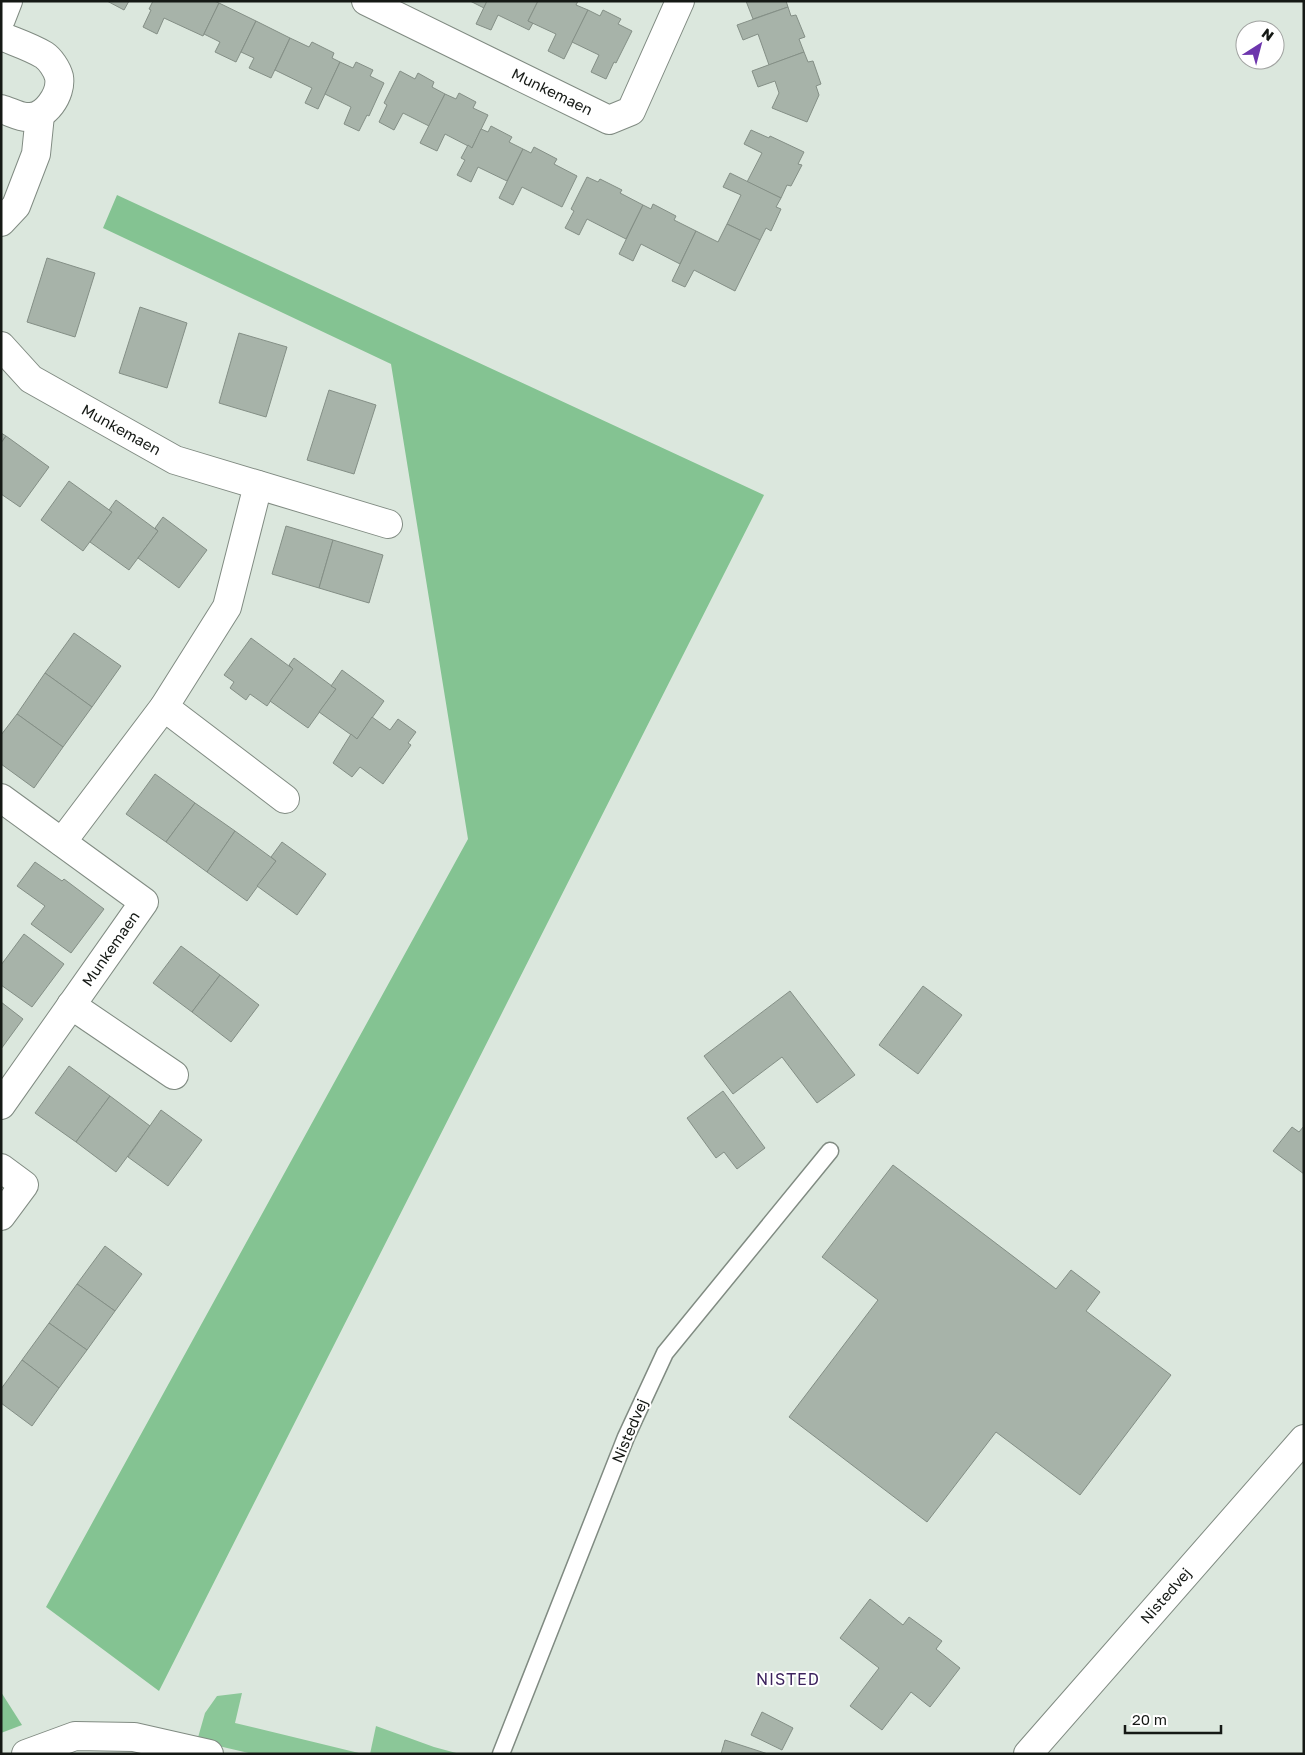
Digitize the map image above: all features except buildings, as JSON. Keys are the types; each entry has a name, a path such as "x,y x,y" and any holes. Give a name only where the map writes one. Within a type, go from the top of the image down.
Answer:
{"street":[{"path":"1,19 8,1"},
{"name":"Munkemaen","path":"366,1 610,120 631,111 680,1"},
{"path":"1,36 44,55 53,65 59,77 58,89 51,104 40,115 27,117 1,108"},
{"path":"1,222 16,206 36,154 40,115"},
{"name":"Munkemaen","path":"1,346 31,380 175,460 388,524"},
{"path":"62,842 164,707 226,607 258,485"},
{"path":"164,707 285,799"},
{"name":"Munkemaen","path":"1,798 144,902 1,1105"},
{"path":"71,1005 174,1075"},
{"path":"1,1168 24,1185 1,1216"},
{"name":"Nistedvej","path":"1028,1754 1304,1438"},
{"path":"26,1754 75,1736 85,1736 134,1737 209,1754"}],"lane":[{"name":"Nistedvej","path":"502,1754 626,1437 665,1354 830,1151"}],"green space":[{"path":"117,195 764,495 159,1691 46,1607 468,839 391,364 103,228"},
{"path":"1,1692 22,1725 1,1733"},
{"path":"242,1693 235,1723 363,1754 253,1754 197,1741 205,1713 217,1696"},
{"path":"376,1726 434,1747 460,1754 370,1754"}],"district":[{"name":"NISTED","path":"788,1679"}]}
